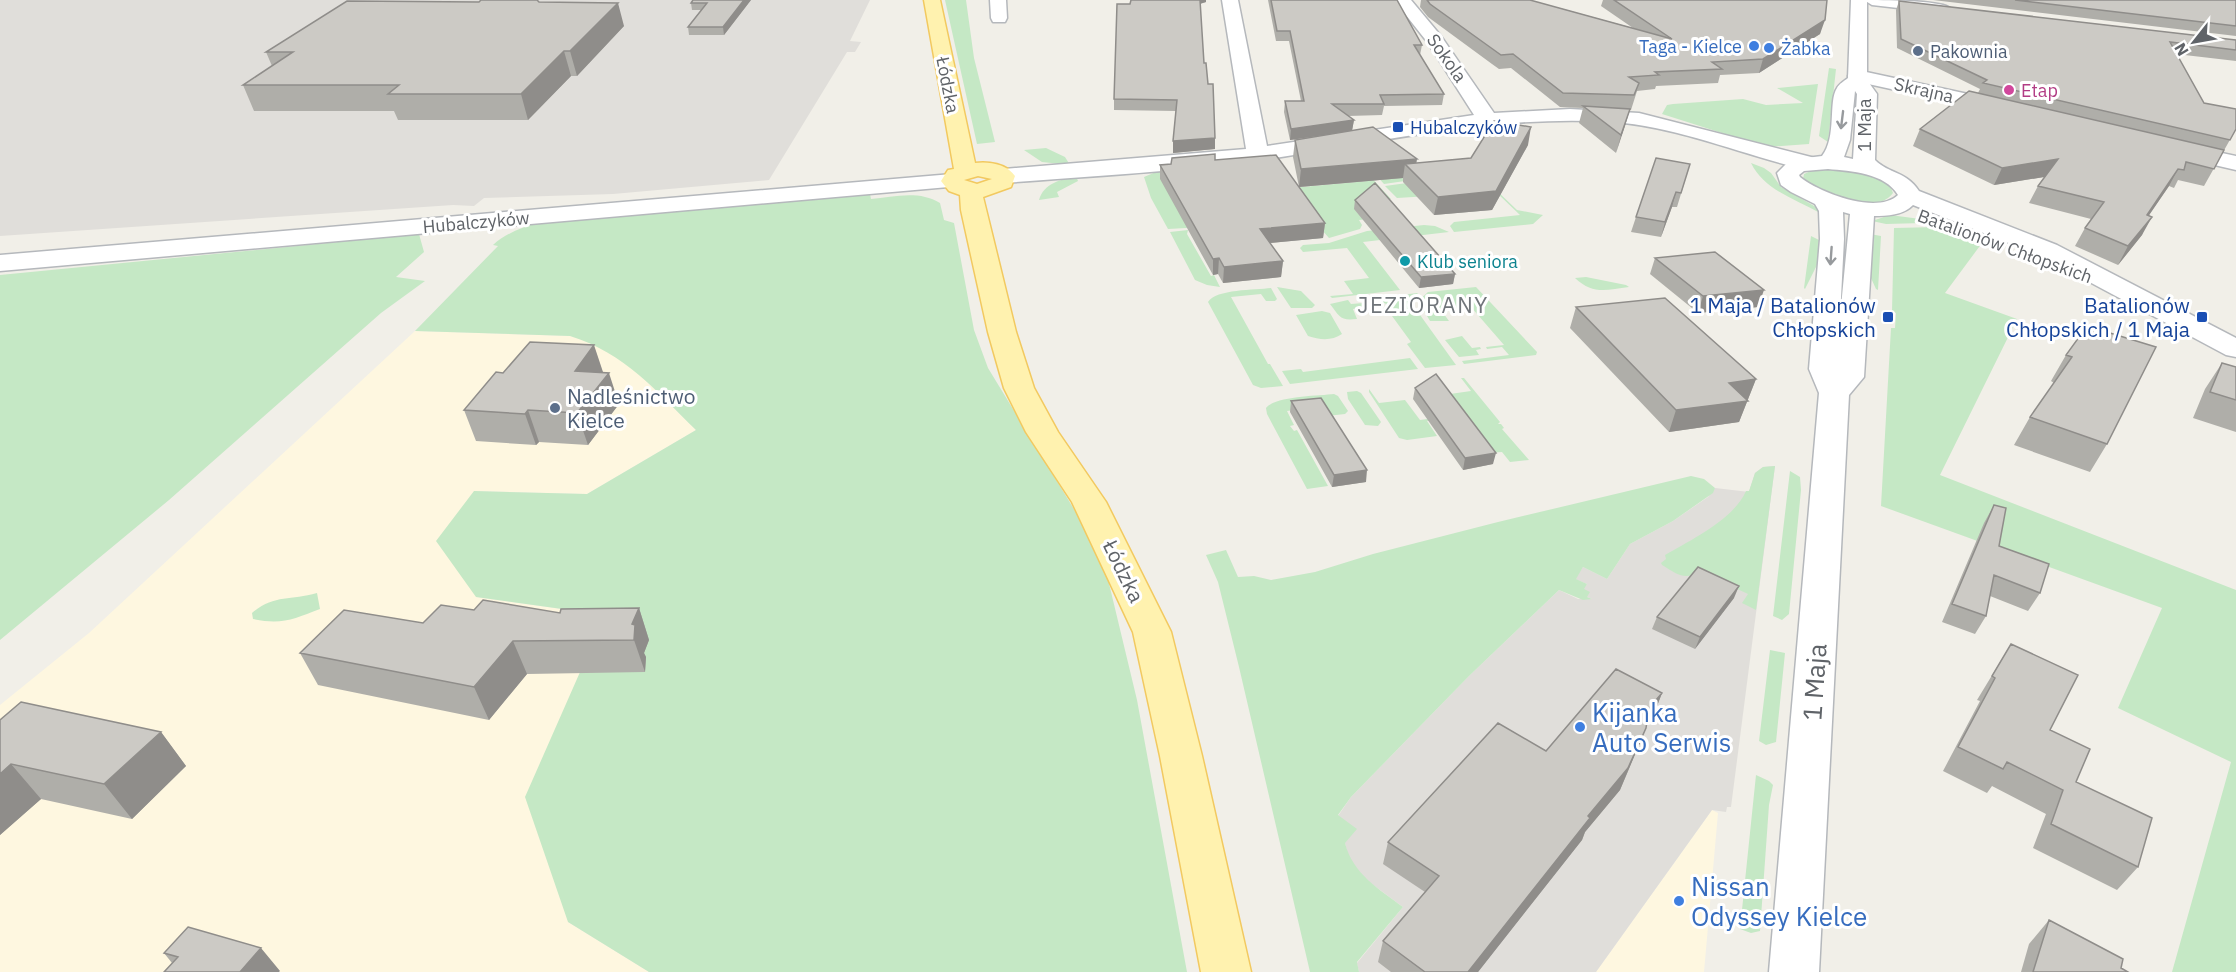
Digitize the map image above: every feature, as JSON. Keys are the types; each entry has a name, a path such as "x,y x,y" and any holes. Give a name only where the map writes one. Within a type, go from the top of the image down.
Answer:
{"main road":[{"name":"Łódzka","path":"932,0 932,9 973,179 973,210 1002,332 1019,388 1042,432 1089,502 1152,632 1184,767 1226,972"}],"street":[{"path":"998,0 999,18"},
{"path":"1230,0 1258,153"},
{"name":"Sokola","path":"1402,0 1435,40 1484,113 1485,120"},
{"name":"1 Maja","path":"1859,0 1857,78 1867,94 1864,161 1872,169"},
{"path":"1872,0 1956,10"},
{"name":"1 Maja","path":"1808,166 1834,159 1838,147 1845,90 1857,78"},
{"name":"Skrajna","path":"1857,78 1911,86 2028,114"},
{"name":"Hubalczyków","path":"0,263 1258,153 1485,120 1573,114 1624,123 1808,166 1872,169 1900,182 1908,189 1890,204"},
{"path":"2160,145 2236,163"},
{"name":"Batalionów Chłopskich","path":"1808,166 1790,180 1796,187 1824,200 1890,204 1982,233 2118,287 2236,349"},
{"name":"1 Maja","path":"1794,972 1834,393 1823,369 1832,239 1831,211 1824,200"},
{"name":"1 Maja","path":"1834,393 1849,376 1863,213 1890,204"}],"shaded area":[{"path":"0,0 870,0 850,41 861,42 855,52 847,52 769,180 613,194 484,198 474,206 453,205 0,236"},
{"path":"415,331 571,336 594,343 632,367 696,430 587,494 474,491 476,597 562,609 585,663 568,922 649,972 0,972 0,705 89,633"},
{"name":"Kijanka Auto Serwis","path":"1775,466 1731,807 1727,807 1726,812 1712,810 1596,972 1359,972 1357,963 1403,907 1361,876 1348,855 1338,816 1351,797 1469,676 1559,590 1578,599 1592,599 1587,597 1583,589 1587,584 1575,579 1583,567 1607,579 1630,544 1673,521 1708,497 1715,488 1749,492 1755,473 1763,467"},
{"name":"Nissan Odyssey Kielce","path":"1712,810 1718,813 1704,972 1596,972"}],"green space":[{"path":"945,0 966,0 974,58 995,142 977,144"},
{"path":"1829,68 1836,69 1828,142 1819,136"},
{"path":"1818,84 1809,144 1766,147 1662,114 1667,105 1673,104 1743,99 1766,105 1803,103 1777,88"},
{"path":"1046,148 1065,157 1070,165 1042,162 1024,150"},
{"path":"1354,151 1403,176 1473,168 1517,210 1543,215 1533,224 1454,232 1450,226 1454,222 1520,215 1496,192 1397,198 1385,186 1407,183 1405,181 1384,184"},
{"path":"1751,163 1771,173 1781,187 1816,207 1820,213 1772,187"},
{"path":"1818,168 1849,170 1872,175 1889,185 1893,193 1885,200 1863,203 1825,193 1806,184 1803,179 1804,174"},
{"path":"1188,170 1171,199 1367,181 1368,174 1391,199 1381,200 1395,216 1359,220 1362,225 1360,229 1329,238 1314,221 1168,229 1151,198 1144,177 1156,172"},
{"path":"1076,176 1078,181 1057,192 1059,197 1039,200 1041,194 1049,186"},
{"path":"870,194 871,199 915,195 932,199 940,203 944,220 954,223 974,330 988,368 1080,519 1106,571 1137,700 1187,972 649,972 568,922 525,797 584,663 541,643 562,609 476,597 436,541 474,491 587,494 696,430 639,375 590,343 570,336 415,331 498,246 493,245 508,234 538,223"},
{"path":"1890,215 1928,220 1923,223 1886,224 1872,221"},
{"path":"1424,225 1435,226 1449,232 1363,242 1400,290 1332,298 1330,296 1353,294 1344,281 1369,278 1347,248 1303,252 1300,248 1303,245 1329,243 1367,231"},
{"path":"1938,227 1982,243 1945,293 2017,319 1940,475 2236,590 2236,972 2172,972 2231,762 2118,708 2162,608 1881,506 1891,328 1895,328 1896,313 1892,311 1894,228"},
{"path":"1188,230 1187,234 1211,276 1214,275 1220,287 1195,280 1170,232"},
{"path":"419,234 424,252 396,277 425,281 381,313 169,500 0,640 0,275"},
{"path":"1870,234 1881,236 1878,290 1866,267"},
{"path":"1811,236 1819,240 1817,265 1805,289 1804,288"},
{"path":"1586,277 1629,287 1594,289 1575,278"},
{"path":"1277,287 1301,291 1315,305 1312,308 1291,308"},
{"path":"1476,287 1537,352 1536,355 1464,364 1462,361 1509,355 1502,347 1487,349 1486,347 1504,345 1471,307 1441,310 1449,321 1430,321 1418,301 1428,292"},
{"path":"1271,288 1277,299 1275,301 1266,301 1261,294 1231,297 1268,364 1283,386 1261,388 1253,385 1208,302 1227,292"},
{"path":"1418,293 1410,301 1456,365 1425,368 1407,344 1411,342 1392,316 1400,314 1390,310 1385,303 1353,309 1357,319 1341,317 1330,304 1348,300 1351,304 1376,302 1373,298"},
{"path":"1322,311 1330,313 1342,334 1326,339 1308,336 1296,315"},
{"path":"1462,336 1472,348 1480,347 1481,349 1476,350 1479,355 1459,357 1445,340"},
{"path":"1410,358 1418,369 1290,384 1282,371 1301,369 1303,372"},
{"path":"1461,378 1464,378 1500,422 1498,424 1501,424 1504,428 1502,429 1529,460 1510,462 1502,452 1489,453 1461,417 1427,421 1437,436 1407,440 1399,438 1369,392 1369,389 1379,403 1405,400 1420,420 1465,414 1450,394 1471,391"},
{"path":"1347,392 1361,393 1381,422 1378,426 1365,425 1348,399"},
{"path":"1334,394 1338,396 1348,411 1345,414 1327,416 1321,406 1287,411 1294,425 1290,426 1294,431 1297,430 1328,486 1307,489 1267,414 1266,408 1287,399"},
{"path":"1775,466 1756,610 1742,603 1748,594 1701,572 1685,576 1662,565 1661,563 1666,559 1665,555 1699,536 1732,511 1746,491 1749,491 1755,473 1763,467"},
{"path":"1790,471 1800,477 1801,490 1789,614 1782,620 1773,616"},
{"path":"1691,476 1704,479 1715,488 1713,493 1673,521 1630,544 1607,579 1583,567 1576,579 1587,584 1584,589 1590,592 1587,597 1592,599 1583,600 1559,590 1469,676 1351,797 1338,815 1357,829 1345,843 1349,854 1354,864 1368,880 1403,907 1357,962 1359,972 1310,972 1218,582 1206,555 1226,550 1238,577 1254,576 1271,580 1315,572 1373,554 1498,522"},
{"path":"317,593 320,609 303,616 272,621 253,619 252,613 275,600"},
{"path":"1770,650 1785,653 1776,742 1766,745 1759,741"},
{"path":"1756,775 1773,785 1769,805 1760,931 1751,933 1740,929"}],"building":[{"path":"481,0 618,3 570,51 564,51 521,94 388,94 399,85 243,85 293,52 266,52 347,1 479,2"},
{"path":"693,0 744,0 723,27 688,27 707,3 691,3"},
{"path":"1131,0 1200,0 1204,63 1206,63 1208,84 1213,84 1215,138 1173,141 1177,100 1114,99 1117,4 1130,4"},
{"path":"1271,0 1397,0 1422,45 1414,45 1444,94 1380,95 1384,104 1332,104 1354,120 1291,129 1285,101 1304,101 1290,31 1277,31"},
{"path":"1427,0 1530,0 1672,39 1614,0 1827,0 1825,20 1763,59 1712,62 1722,69 1655,72 1659,75 1629,77 1639,83 1634,95 1563,93 1513,54 1501,55"},
{"path":"2015,0 2236,0 2236,26"},
{"path":"1899,1 2236,40 2236,50 2170,42 2204,103 2236,109 2236,129 2230,140 1983,83 1987,80 1901,39"},
{"path":"1969,91 2224,150 2214,169 2186,162 2184,170 2178,169 2147,215 2152,217 2128,246 2085,228 2104,202 2038,186 2058,159 2002,168 1920,129"},
{"path":"1583,106 1630,109 1621,135"},
{"path":"1494,121 1531,127 1496,191 1438,197 1405,164 1471,158"},
{"path":"1373,127 1417,159 1301,169 1295,140"},
{"path":"1215,154 1215,160 1276,155 1325,223 1260,229 1283,261 1224,267 1219,258 1213,259 1160,165 1171,164 1172,158"},
{"path":"1656,158 1690,164 1681,193 1676,192 1665,222 1636,217"},
{"path":"1375,183 1455,274 1421,277 1355,200"},
{"path":"1715,252 1764,290 1703,296 1655,258"},
{"path":"1665,298 1756,379 1729,383 1748,401 1676,410 1576,307"},
{"path":"2087,326 2156,347 2107,444 2030,417 2072,357 2066,355"},
{"path":"530,342 594,345 575,371 609,373 577,413 528,410 525,414 464,410 496,372 503,373"},
{"path":"2222,363 2236,367 2236,400 2210,392"},
{"path":"1436,374 1496,453 1465,458 1415,388"},
{"path":"1321,398 1367,470 1334,475 1291,401"},
{"path":"1994,505 2006,508 1999,546 2049,564 2040,593 1994,575 1986,616 1952,604"},
{"path":"1698,567 1739,586 1700,637 1657,617"},
{"path":"483,600 560,613 561,609 639,608 632,624 635,625 634,640 513,641 474,687 300,653 344,610 423,623 441,605 474,610"},
{"path":"2011,644 2078,675 2050,730 2090,749 2076,782 2152,818 2138,867 2051,824 2063,790 2007,762 2003,769 1958,747 1995,678 1992,676"},
{"path":"1616,669 1662,693 1649,708 1646,728 1628,768 1588,816 1590,818 1468,972 1425,972 1383,941 1439,876 1388,842 1498,723 1546,751"},
{"path":"21,702 161,732 104,784 11,764 0,774 0,720"},
{"path":"2049,920 2123,959 2121,968 2128,972 2033,972"},
{"path":"188,927 261,948 240,972 164,972 178,957 164,953"}],"place":[{"name":"Taga - Kielce","path":"1754,46"},
{"name":"Żabka","path":"1769,48"},
{"name":"Pakownia","path":"1918,51"},
{"name":"Etap","path":"2009,90"},
{"name":"Hubalczyków","path":"1398,127"},
{"name":"Klub seniora","path":"1405,261"},
{"name":"1 Maja / Batalionów Chłopskich","path":"1888,317"},
{"name":"Batalionów Chłopskich / 1 Maja","path":"2202,317"},
{"name":"Nadleśnictwo Kielce","path":"555,408"},
{"name":"Kijanka Auto Serwis","path":"1580,727"},
{"name":"Nissan Odyssey Kielce","path":"1679,901"}],"district":[{"name":"JEZIORANY","path":"1423,304"}]}
